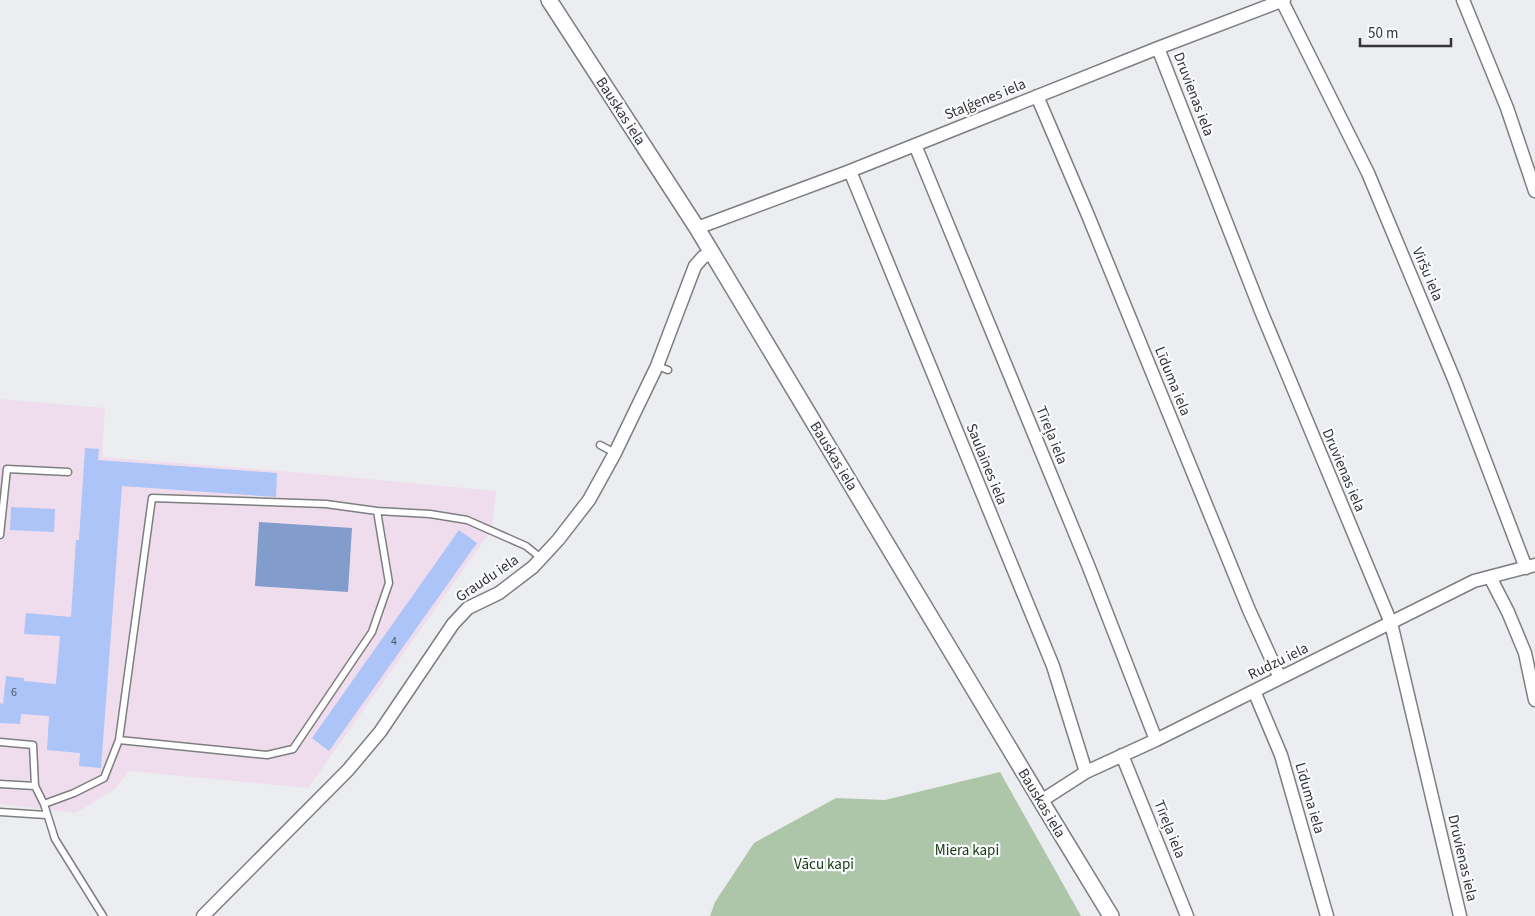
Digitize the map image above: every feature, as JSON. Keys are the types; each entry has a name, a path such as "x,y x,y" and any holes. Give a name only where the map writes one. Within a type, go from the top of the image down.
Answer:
{"street":[{"name":"Bauskas iela","path":"549,0 712,252 1111,916"},
{"name":"Staļģenes iela","path":"697,228 850,171 1283,0"},
{"name":"Viršu iela","path":"1283,0 1368,173 1531,567"},
{"path":"1463,0 1507,108 1535,191"},
{"name":"Druvienas iela","path":"1158,48 1261,311 1391,624 1460,916"},
{"name":"Līduma iela","path":"1037,96 1246,601 1280,678"},
{"name":"Tīreļa iela","path":"915,144 1080,546 1156,740"},
{"name":"Saulaines iela","path":"850,171 1053,666 1086,772"},
{"name":"Graudu iela","path":"203,916 348,770 380,732 453,624 468,608 500,593 533,567 558,540 589,500 662,368 696,266 712,252"},
{"name":"Rudzu iela","path":"1041,801 1086,772 1156,740 1474,581 1531,567"},
{"path":"1490,577 1508,612 1525,653 1535,700"},
{"name":"Līduma iela","path":"1254,691 1281,755 1327,916"},
{"name":"Tīreļa iela","path":"1122,755 1187,916"}],"lane":[{"path":"600,445 616,453"},
{"path":"0,535 7,469 68,472"},
{"path":"44,804 74,793 104,778 119,740 152,498 326,504 377,511 430,514 467,520 526,546 541,558"},
{"path":"119,740 267,755 293,749 372,632 389,583 377,511"},
{"path":"0,742 33,745 34,786 44,804 55,839 103,916"},
{"path":"0,784 34,786"},
{"path":"0,812 46,814"}],"shaded area":[{"path":"0,399 105,408 102,457 282,471 496,491 492,529 308,788 129,771 115,789 76,813 0,804"}],"green space":[{"name":"Miera kapi","path":"1000,772 1081,916 710,916 715,902 754,843 836,798 885,800"}],"water":[{"path":"259,522 352,528 348,592 255,586"}],"building":[{"path":"85,448 99,449 98,460 277,473 276,497 122,486 101,768 79,766 80,753 47,750 49,716 21,714 20,724 0,723 0,703 3,704 6,676 24,678 24,681 56,684 60,636 24,634 26,613 71,617 76,540 79,540"},
{"path":"11,507 55,509 54,532 10,530"},
{"path":"459,530 477,543 329,751 312,738"}],"park label":[{"name":"Vācu kapi","path":"824,864"}]}
